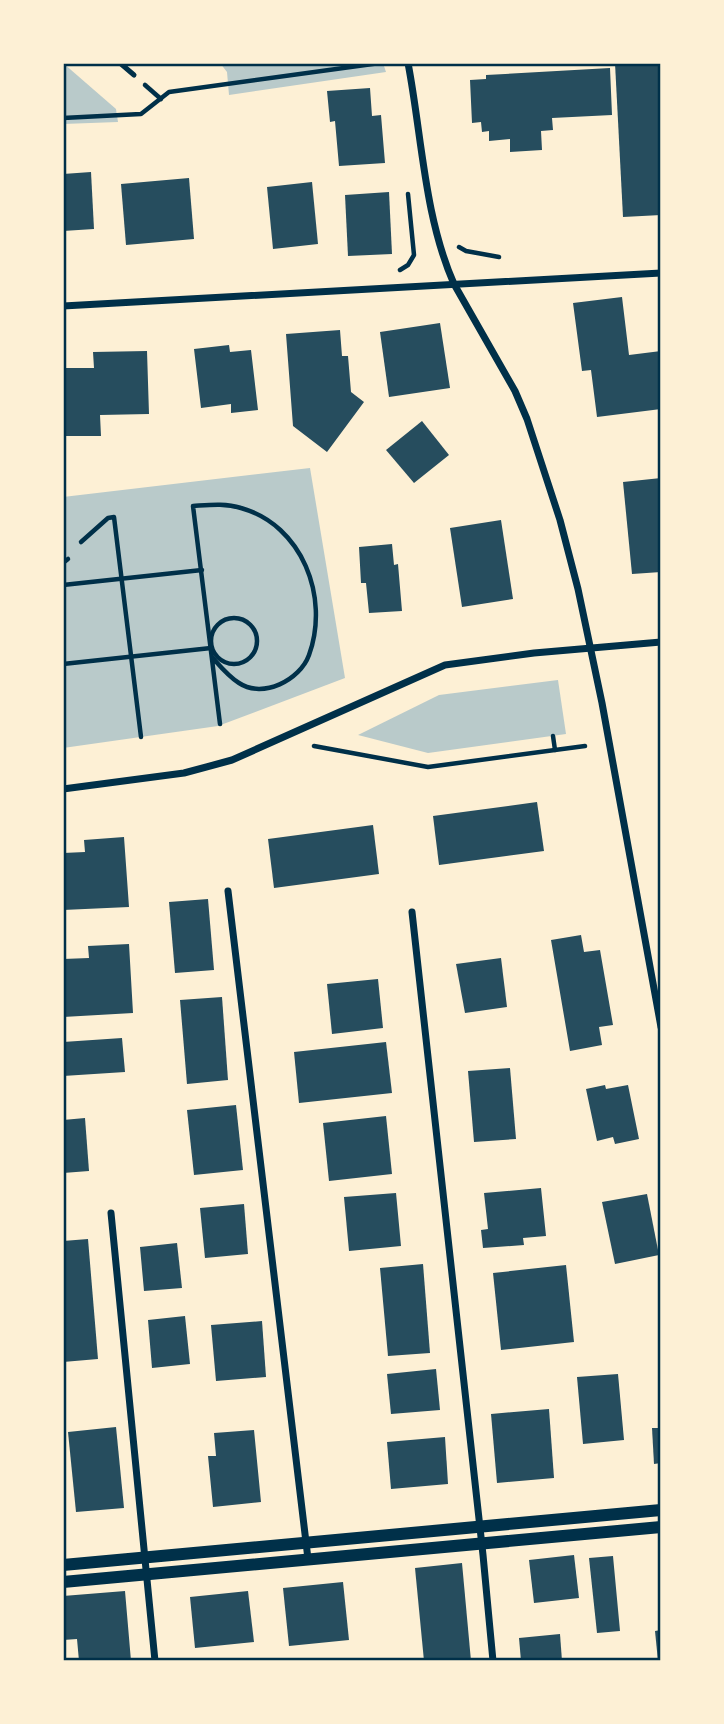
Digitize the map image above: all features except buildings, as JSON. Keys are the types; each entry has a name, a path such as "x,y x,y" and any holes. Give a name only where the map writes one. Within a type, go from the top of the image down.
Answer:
{"street":[{"path":"408,63 435,229 446,266 515,391 527,419 560,520 591,648 661,1027"},
{"path":"63,306 661,273"},
{"path":"63,789 184,773 232,760 445,665 534,653 661,642"},
{"path":"228,891 308,1559"},
{"path":"412,912 492,1661"},
{"path":"111,1213 155,1661"},
{"path":"63,1565 661,1510"},
{"path":"63,1582 661,1527"}],"lane":[{"path":"120,63 134,75"}],"path":[{"path":"63,118 141,114 169,92 343,65 380,63"},
{"path":"390,274 408,265 414,255 408,188"},
{"path":"454,237 457,245 467,251 499,257"},
{"path":"212,657 241,685 272,687 286,682 301,669 309,654 316,621 316,602 307,565 296,546 264,518 241,508 215,504 193,506 220,724"},
{"path":"81,542 108,518 114,517 141,737"},
{"path":"63,585 202,570"},
{"path":"226,619 244,620 252,626 256,634 254,653 248,660 240,663 223,662 211,648 212,632 226,619"},
{"path":"63,664 211,648"},
{"path":"552,736 555,750"},
{"path":"314,746 428,767 585,746"}],"shaded area":[{"path":"63,63 116,109 118,122 63,124"},
{"path":"220,63 383,63 386,72 229,95 227,72"},
{"path":"310,468 345,678 218,726 63,748 63,497"},
{"path":"558,680 566,734 428,753 358,735 439,695"}]}
